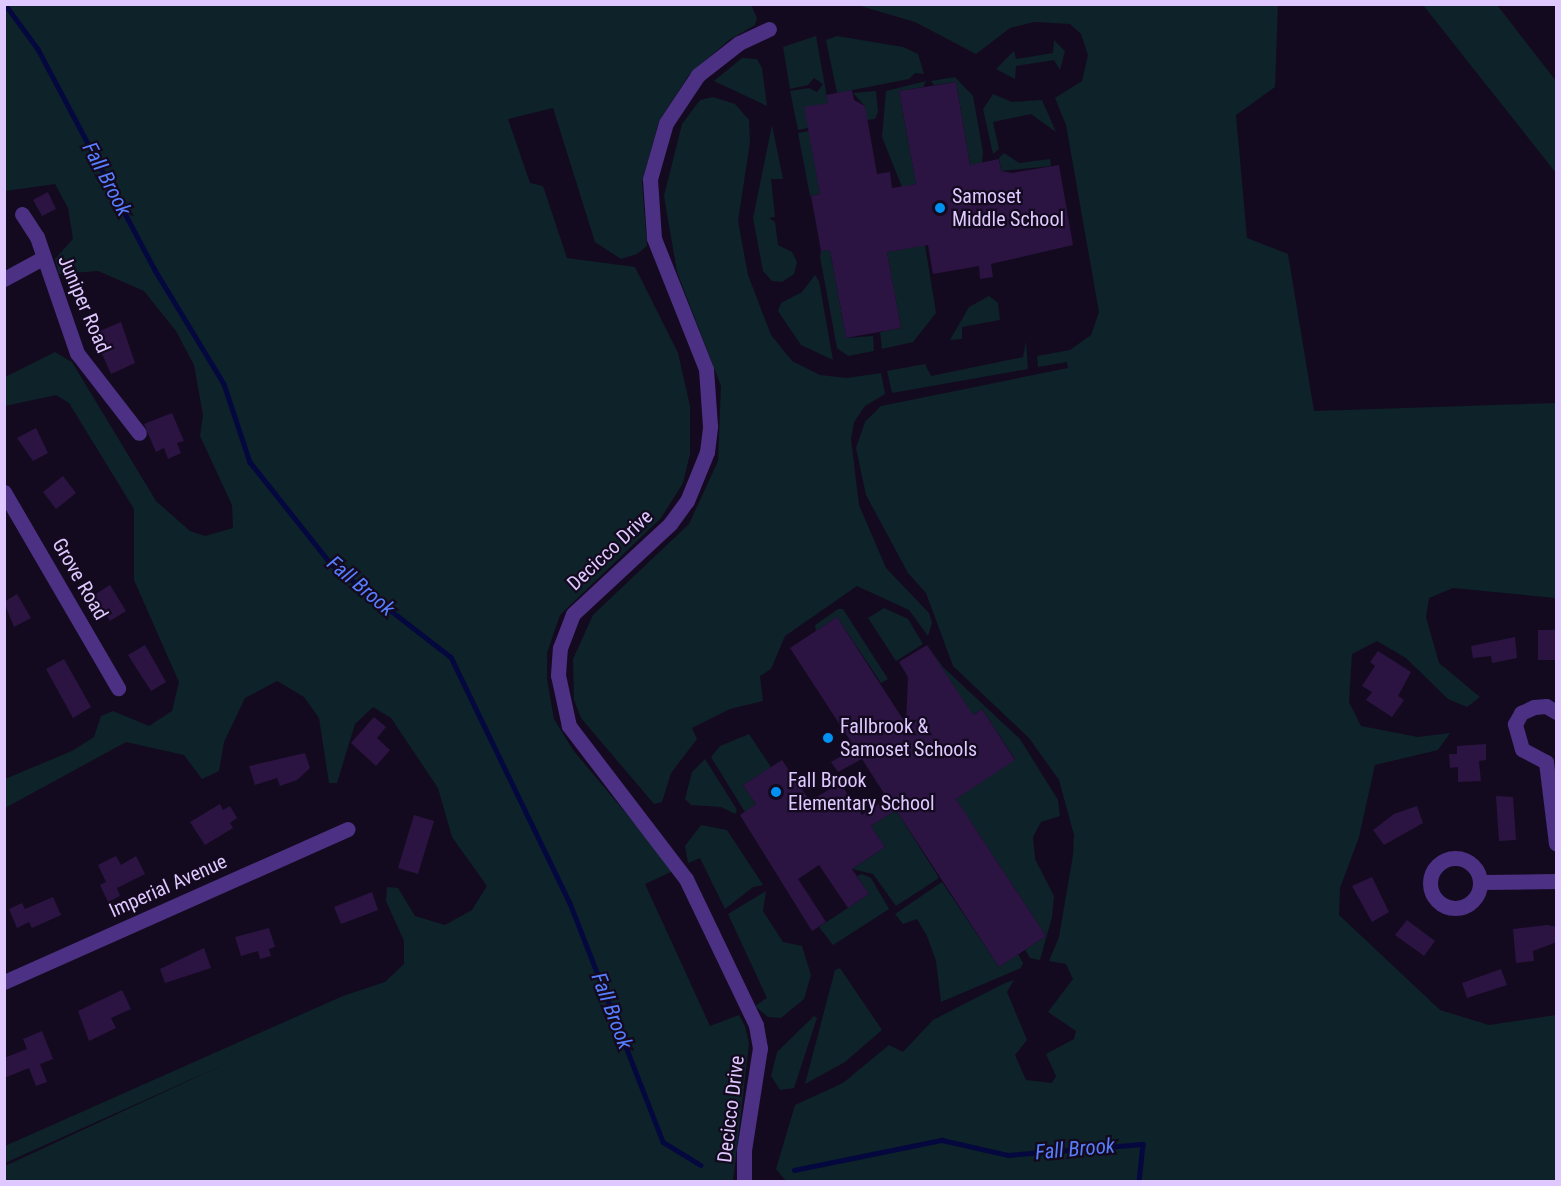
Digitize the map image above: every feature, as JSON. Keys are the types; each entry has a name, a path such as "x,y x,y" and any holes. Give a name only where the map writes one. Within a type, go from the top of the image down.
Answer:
{"street":[{"name":"Decicco Drive","path":"744,1182 744,1150 760,1048 756,1025 669,852 569,726 558,675 560,648 573,614 670,524 687,501 706,452 710,426 706,369 654,238 650,179 666,123 687,90 725,53 769,29"},
{"name":"Juniper Road","path":"22,214 37,237 41,259 66,313 77,353 139,433"},
{"path":"4,279 41,259"},
{"name":"Grove Road","path":"4,492 118,688"},
{"path":"1557,712 1546,706 1534,707 1521,713 1515,724 1522,749 1551,758 1557,843"},
{"name":"Imperial Avenue","path":"4,982 348,829"},
{"path":"1483,882 1557,881"}],"shaded area":[{"path":"5,5 751,5 757,18 755,25 729,40 689,75 659,121 642,182 647,246 637,254 621,259 595,242 553,108 508,119 530,183 543,186 567,258 635,267 678,353 690,406 690,454 683,483 661,518 560,615 547,653 547,679 554,719 573,750 671,867 671,872 645,884 710,1026 739,1015 745,1026 749,1044 733,1181 5,1181 5,1166 225,1064 5,1163 5,1146 343,996 385,982 404,964 404,941 386,901 387,887 398,888 415,916 445,925 472,910 487,886 452,837 438,788 391,718 373,707 355,724 337,783 329,783 319,718 304,697 277,681 245,698 224,742 219,771 202,779 184,755 126,742 5,808 5,779 72,751 94,737 101,716 113,711 149,726 172,711 179,682 134,580 134,509 69,403 56,395 5,406 5,377 55,352 72,362 156,501 190,531 205,536 233,528 232,505 200,436 203,415 194,365 176,331 144,291 98,271 59,274 55,259 73,239 68,208 55,184 5,191"},
{"path":"857,5 1278,5 1275,87 1236,115 1247,238 1288,254 1314,411 1556,403 1556,598 1453,588 1429,598 1426,617 1439,663 1480,697 1467,707 1448,699 1406,658 1377,641 1352,654 1349,702 1361,726 1418,737 1450,733 1438,750 1375,765 1359,837 1340,888 1339,915 1440,1010 1489,1025 1556,1015 1556,1179 1553,1181 787,1182 776,1169 795,1105 843,1083 889,1045 903,1052 933,1020 1005,983 1014,980 1007,992 1027,1040 1015,1055 1026,1080 1052,1083 1056,1076 1046,1054 1074,1039 1076,1031 1048,1012 1073,979 1066,964 1049,961 1059,937 1073,855 1074,835 1059,780 1029,738 953,666 926,593 908,573 866,495 856,448 865,422 881,406 1068,368 1067,362 1038,367 1037,356 1070,350 1091,335 1099,312 1066,125 1055,98 1082,81 1088,55 1081,34 1070,24 1034,22 1010,28 976,54 915,22"},
{"path":"1423,5 1497,5 1556,81 1556,173"},
{"path":"816,36 828,103 808,128 798,130 790,91 809,88 817,92 823,84 814,78 808,85 790,89 783,47"},
{"path":"837,36 903,47 918,54 924,74 915,73 909,79 837,93 826,40"},
{"path":"1054,40 1065,51 1060,70 1054,60 1016,66 1015,79 996,69 1014,51 1016,59 1053,53"},
{"path":"742,58 757,59 762,68 767,106 714,81"},
{"path":"955,77 973,96 983,152 981,175 972,176 956,82 934,85 931,81"},
{"path":"926,81 923,87 899,91 916,184 902,187 882,137 886,91"},
{"path":"876,91 878,112 875,119 867,120 865,106 853,93"},
{"path":"993,94 1012,102 1042,100 1056,132 1031,114 993,122 999,149 993,154 983,109"},
{"path":"713,97 735,104 749,120 750,142 738,221 748,275 771,335 792,361 820,375 847,378 881,373 885,394 865,406 854,422 851,439 859,505 886,568 929,613 932,623 928,636 909,610 857,586 785,636 771,669 760,676 763,701 730,709 692,728 697,739 671,773 662,802 654,804 581,718 574,700 573,659 593,615 689,524 718,461 721,386 677,272 664,196 682,124 700,100"},
{"path":"772,125 783,179 771,179 775,217 769,218 775,222 778,245 792,252 797,262 794,274 782,282 772,281 763,271 753,218"},
{"path":"809,131 820,194 810,196 798,133"},
{"path":"1004,153 1019,163 1050,159 1051,166 1001,171 999,158"},
{"path":"925,245 936,313 913,342 882,349 880,332 901,328 887,252"},
{"path":"830,250 846,338 873,336 874,351 848,356 837,348 820,257 821,251"},
{"path":"815,275 819,281 833,360 801,345 778,311 781,303 802,292"},
{"path":"989,296 998,303 1000,320 962,327 962,339 950,340 969,307"},
{"path":"1026,341 1028,369 892,393 887,371 925,364 931,376 1023,357"},
{"path":"884,608 908,619 923,644 896,661 868,618"},
{"path":"838,609 843,609 888,679 881,683 837,617 816,631 815,625"},
{"path":"927,645 943,667 1020,739 1058,800 1060,816 1041,822 1033,837 1035,859 1054,896 1052,917 1040,960 1030,958 1025,950 1046,936 956,799 1015,759 982,709 947,731 966,705"},
{"path":"749,734 771,767 743,785 756,804 745,812 711,757 720,746"},
{"path":"705,759 737,810 735,814 721,807 691,805 685,799 692,772"},
{"path":"896,810 939,878 896,906 873,874 852,869 885,847 871,826"},
{"path":"701,825 727,830 763,885 753,887 725,909 700,858 688,863 685,846"},
{"path":"862,874 871,878 889,909 833,945 819,927 869,894 857,876"},
{"path":"942,882 999,967 1018,954 1023,963 1021,968 941,1002 936,961 927,936 917,919 903,924 895,914"},
{"path":"766,891 763,911 783,942 802,946 811,975 804,999 781,1018 768,1017 755,1006 767,998 728,914"},
{"path":"840,968 882,1030 845,1062 805,1084 835,970"},
{"path":"814,1016 817,1018 794,1088 780,1090 771,1076 777,1052"}],"building":[{"name":"Samoset Middle School","path":"956,82 970,165 999,159 1001,171 1012,173 1059,165 1073,245 991,264 993,277 980,279 979,266 933,274 928,245 887,252 901,328 846,338 830,250 821,251 811,196 820,194 804,107 828,103 826,95 852,90 854,100 865,106 877,174 890,172 892,188 916,184 899,91"},
{"path":"48,192 56,209 42,216 33,200"},
{"path":"121,322 135,363 111,374 93,334"},
{"path":"172,413 184,441 177,443 181,453 168,459 164,448 156,452 144,424"},
{"path":"36,428 48,453 33,461 17,438"},
{"path":"63,476 76,493 56,509 43,492"},
{"path":"110,585 126,611 110,621 94,595"},
{"path":"17,594 31,618 14,627 4,602"},
{"name":"Fall Brook Elementary School","path":"837,617 906,724 908,677 899,662 927,645 973,715 982,709 1015,760 956,799 1046,936 999,967 896,810 871,826 885,847 852,869 869,894 848,908 819,865 798,879 826,922 812,931 740,815 756,804 743,785 782,760 810,801 840,783 862,815 887,798 862,759 838,772 831,762 855,748 790,648"},
{"path":"1538,630 1557,630 1556,660 1538,660"},
{"path":"1515,637 1517,658 1492,663 1491,656 1473,658 1471,646"},
{"path":"145,645 166,682 151,691 128,655"},
{"path":"1378,651 1411,672 1398,696 1404,700 1392,717 1366,700 1372,692 1362,686 1375,666 1370,662"},
{"path":"64,659 91,707 73,718 46,669"},
{"path":"374,717 386,727 377,738 390,750 376,766 351,743"},
{"path":"1486,744 1486,760 1479,761 1481,781 1458,782 1458,767 1450,768 1449,754 1457,754 1457,746"},
{"path":"305,753 310,768 297,780 280,786 277,778 255,785 249,766"},
{"path":"1496,796 1513,797 1516,840 1499,841"},
{"path":"220,804 223,810 230,806 237,818 230,823 233,828 205,845 190,822"},
{"path":"1417,806 1423,823 1384,845 1373,830 1394,814"},
{"path":"414,815 434,821 418,874 398,868"},
{"path":"116,856 121,865 136,856 145,874 117,888 120,896 108,902 100,885 106,882 98,865"},
{"path":"1372,877 1389,912 1372,922 1352,886"},
{"path":"372,892 378,910 341,924 334,907"},
{"path":"53,897 61,915 32,928 29,922 17,928 9,909 22,903 25,909"},
{"path":"1407,920 1435,941 1424,956 1395,935"},
{"path":"1547,925 1557,927 1557,942 1533,951 1534,961 1516,963 1513,929"},
{"path":"269,928 275,947 269,949 271,956 260,959 258,951 241,956 235,937"},
{"path":"204,948 211,968 165,983 160,969"},
{"path":"1501,969 1507,985 1467,998 1462,983"},
{"path":"122,990 131,1009 111,1018 116,1028 89,1041 78,1011"},
{"path":"42,1031 53,1059 40,1064 47,1082 36,1086 29,1068 4,1078 4,1058 27,1049 23,1039"}],"waterway":[{"name":"Fall Brook","path":"5,4 38,49 155,270 224,384 250,462 331,564 451,657 570,903 663,1142 701,1165"},
{"name":"Fall Brook","path":"794,1170 942,1140 1008,1155 1143,1144 1139,1182"}],"place":[{"name":"Samoset Middle School","path":"940,208"},
{"name":"Fallbrook & Samoset Schools","path":"828,738"},
{"name":"Fall Brook Elementary School","path":"776,792"}]}
